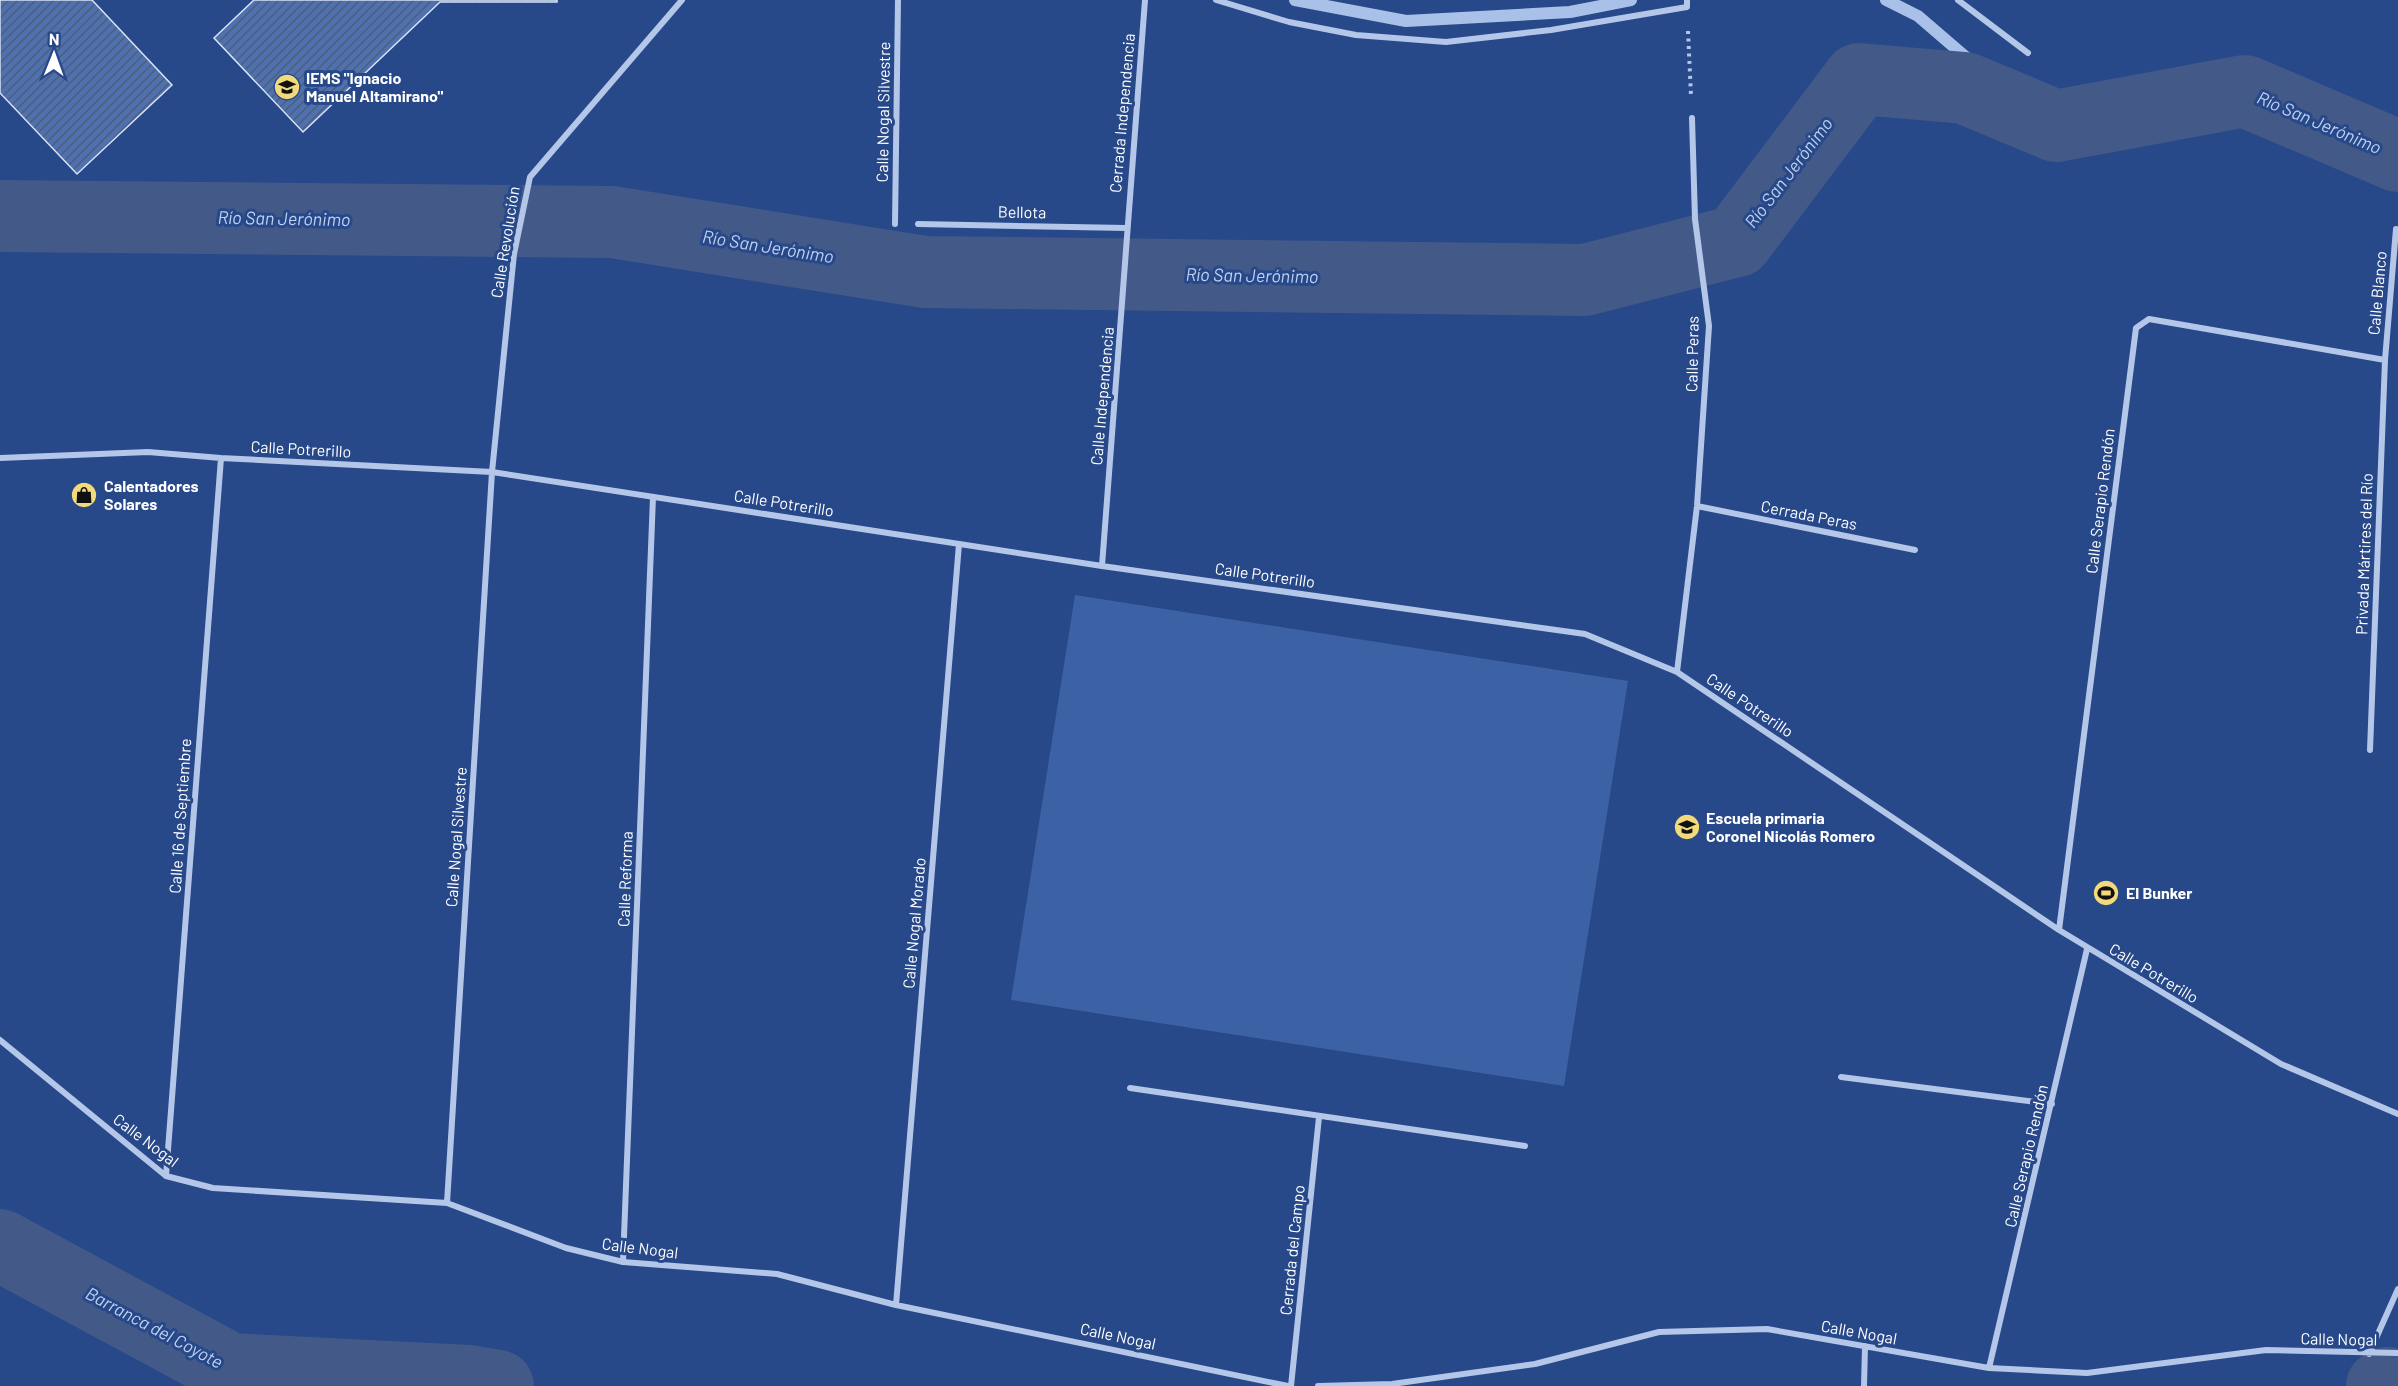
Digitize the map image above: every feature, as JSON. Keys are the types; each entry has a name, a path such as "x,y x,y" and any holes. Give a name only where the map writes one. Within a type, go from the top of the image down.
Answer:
{"street":[{"name":"Calle Revolución","path":"492,472 514,254 530,177 682,0"},
{"name":"Calle Nogal Silvestre","path":"895,224 898,0"},
{"name":"Cerrada Independencia","path":"1126,228 1145,0"},
{"path":"1216,0 1290,22 1356,35 1446,42 1551,30 1687,4"},
{"path":"1958,0 2028,53"},
{"name":"Calle Peras","path":"1677,672 1697,506 1709,326 1695,219 1692,118"},
{"name":"Bellota","path":"918,224 1126,228"},
{"name":"Calle Independencia","path":"1102,566 1126,228"},
{"name":"Calle Blanco","path":"2385,360 2396,229"},
{"name":"Calle Serapio Rendón","path":"2059,930 2136,328 2149,319 2385,360"},
{"name":"Privada Mártires del Río","path":"2370,750 2385,360"},
{"name":"Calle Potrerillo","path":"0,458 148,452 492,472 1102,566 1585,634 1677,672 2087,949 2281,1064 2398,1114"},
{"name":"Calle 16 de Septiembre","path":"166,1176 221,458"},
{"name":"Calle Nogal Silvestre","path":"447,1203 492,472"},
{"name":"Calle Reforma","path":"623,1263 653,497"},
{"name":"Cerrada Peras","path":"1697,506 1915,550"},
{"name":"Calle Nogal Morado","path":"896,1305 959,544"},
{"name":"Calle Serapio Rendón","path":"1989,1368 2087,949"},
{"name":"Calle Nogal","path":"0,1040 166,1176 213,1188 447,1203 566,1248 623,1263 777,1274 896,1305 1290,1386"},
{"path":"1841,1077 2052,1104"},
{"path":"1130,1088 1526,1146"},
{"name":"Cerrada del Campo","path":"1290,1386 1319,1117"},
{"path":"2369,1354 2398,1289"},
{"name":"Calle Nogal","path":"1318,1386 1392,1384 1536,1364 1659,1332 1767,1329 1989,1368 2087,1373 2266,1350 2398,1353"},
{"path":"1864,1386 1865,1346"}],"path":[{"path":"1687,4 1692,118"}],"shaded area":[{"path":"1075,595 1628,681 1564,1086 1011,1000"}],"building":[{"path":"0,0 92,0 172,85 77,174 0,93"},
{"path":"254,0 557,0 557,2 440,2 303,132 214,38"}],"waterway":[{"path":"1295,0 1406,21 1570,12 1631,0"},
{"path":"1886,0 1918,16 1968,59 2056,126"},
{"name":"Río San Jerónimo","path":"0,216 612,222 925,272 1585,280 1737,241 1859,79 1965,88 2056,126 2245,91 2398,156"},
{"name":"Barranca del Coyote","path":"0,1245 230,1369 469,1381 498,1386"},
{"path":"205,1386 230,1369"},
{"name":"Barranca del Coyote","path":"2382,1386 2387,1383"}],"place":[{"name":"IEMS \"Ignacio Manuel Altamirano\"","path":"287,87"},
{"name":"Calentadores Solares","path":"84,495"},
{"name":"Escuela primaria Coronel Nicolás Romero","path":"1687,827"},
{"name":"El Bunker","path":"2106,893"}]}
